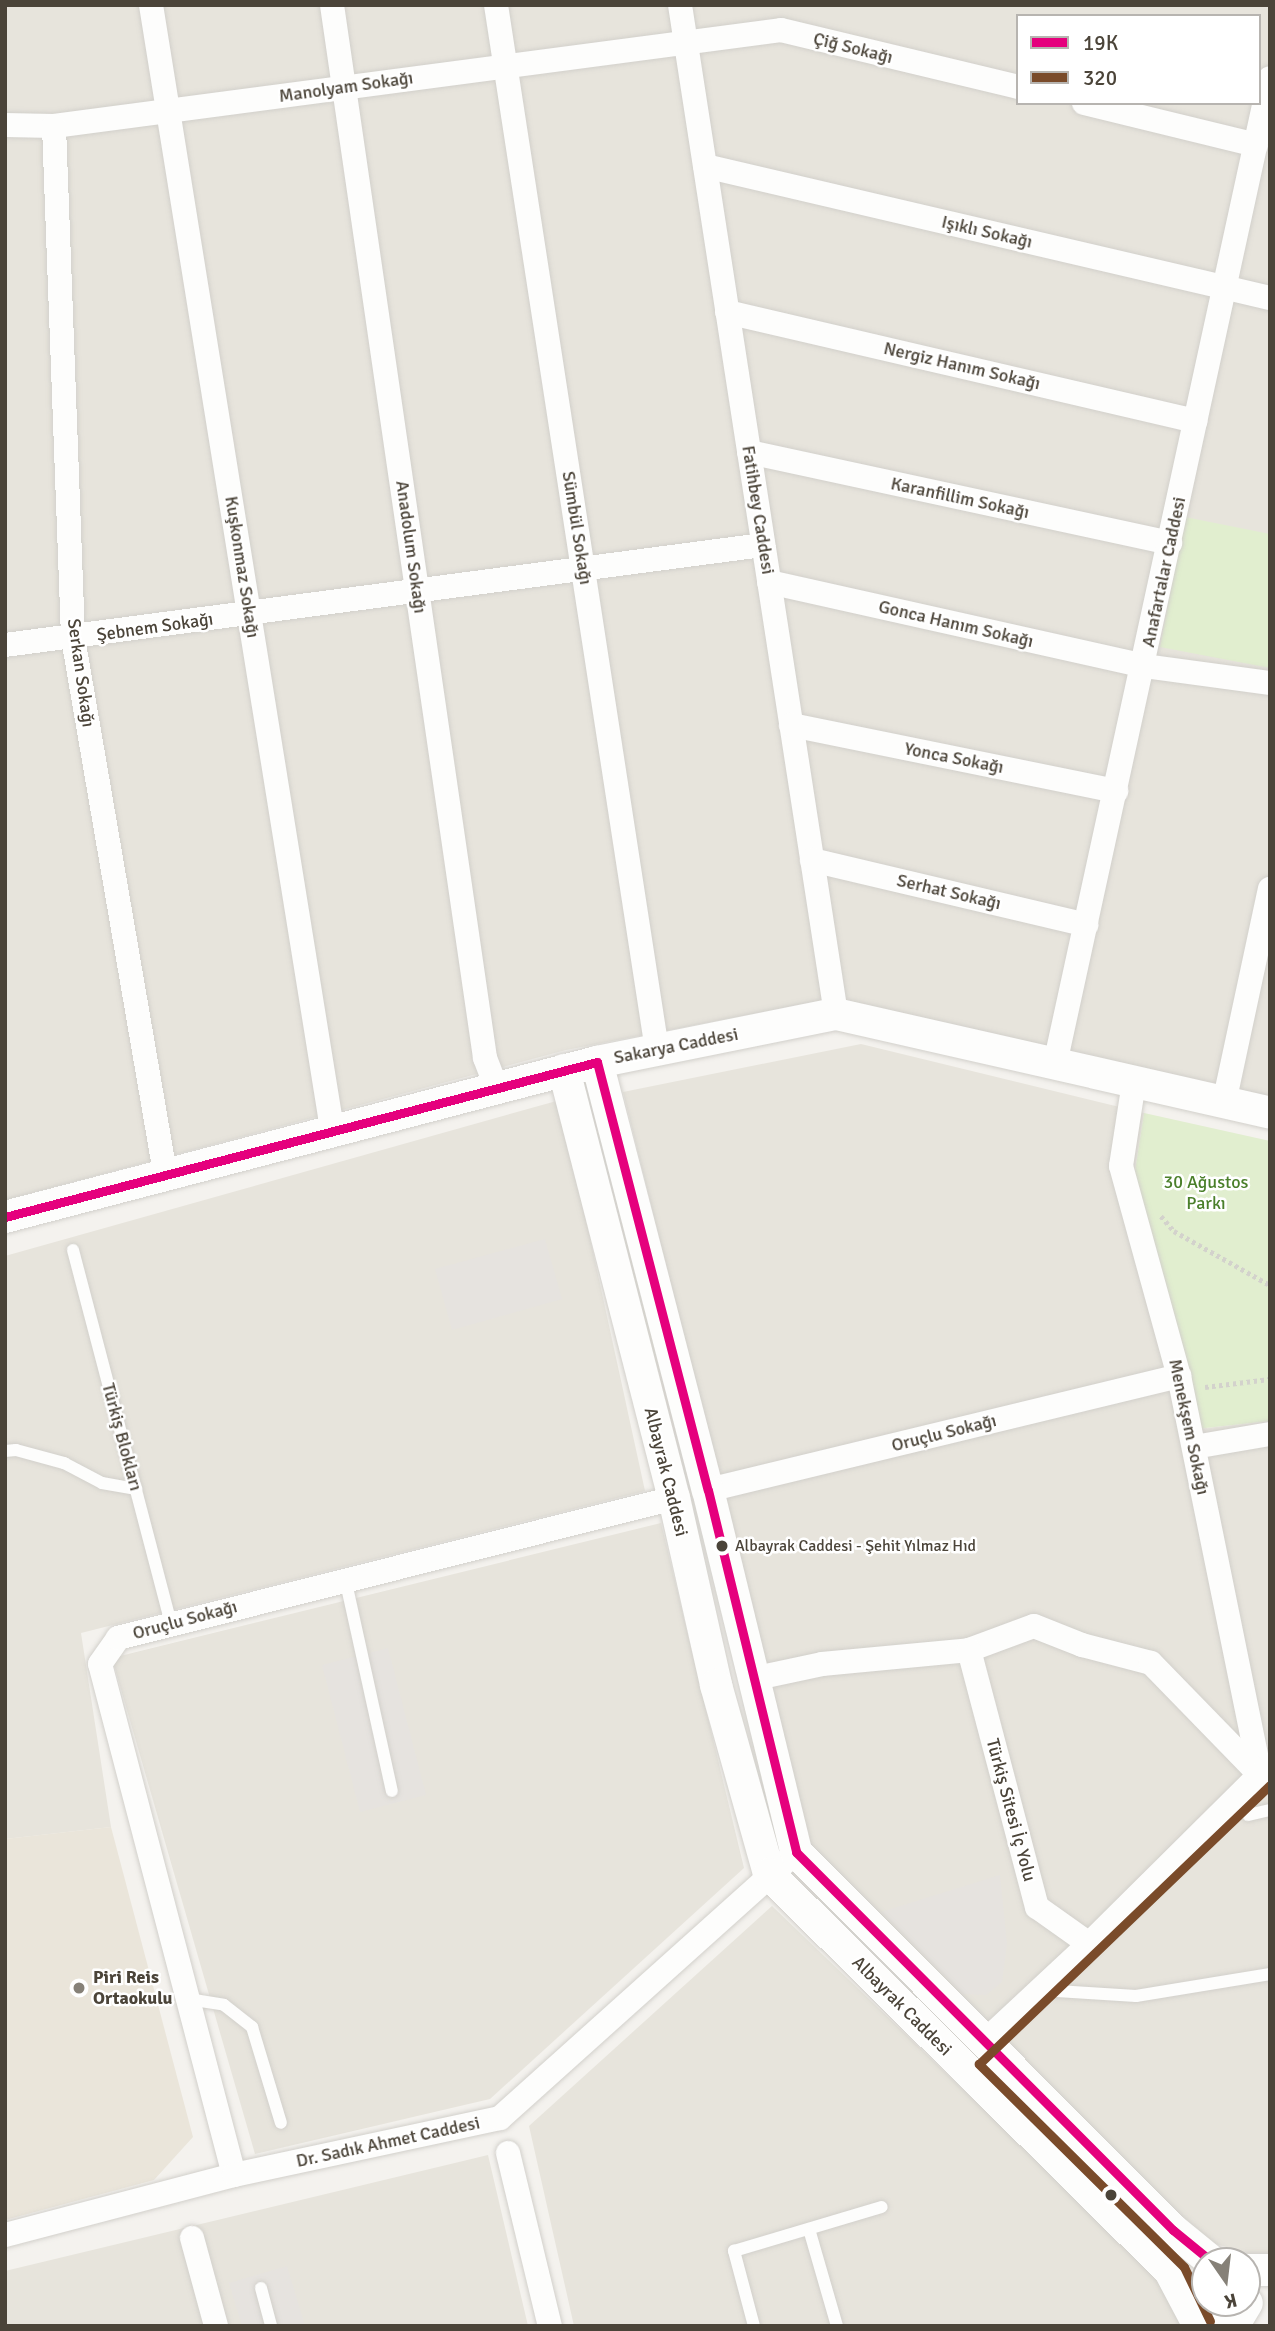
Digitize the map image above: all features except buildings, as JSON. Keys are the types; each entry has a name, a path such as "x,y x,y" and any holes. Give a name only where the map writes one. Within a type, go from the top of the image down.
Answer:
{"street":[{"name":"Kuşkonmaz Sokağı","path":"151,5 332,1129"},
{"name":"Anadolum Sokağı","path":"332,5 485,1058 496,1087"},
{"name":"Sümbül Sokağı","path":"496,5 657,1050"},
{"name":"Fatihbey Caddesi","path":"680,5 836,1014"},
{"name":"Çiğ Sokağı","path":"686,42 781,30 1016,87"},
{"name":"Manolyam Sokağı","path":"5,125 54,125 686,42"},
{"name":"Anafartalar Caddesi","path":"1055,1064 1144,666 1270,78"},
{"path":"1092,105 1256,145"},
{"name":"Serkan Sokağı","path":"54,125 73,638 165,1173"},
{"name":"Işıklı Sokağı","path":"705,166 1270,298"},
{"name":"Nergiz Hanım Sokağı","path":"727,312 1196,421"},
{"name":"Karanfillim Sokağı","path":"749,452 1170,543"},
{"name":"Şebnem Sokağı","path":"5,645 763,545"},
{"name":"Gonca Hanım Sokağı","path":"769,582 1144,666 1270,682"},
{"name":"Yonca Sokağı","path":"791,725 1116,790"},
{"name":"Serhat Sokağı","path":"812,860 1086,925"},
{"path":"1224,1102 1270,889"},
{"name":"Sakarya Caddesi","path":"5,1217 564,1070 836,1014 1270,1113"},
{"name":"Albayrak Caddesi","path":"597,1062 708,1490 796,1852 1173,2231 1193,2247"},
{"name":"Albayrak Caddesi","path":"564,1070 674,1498 716,1685 769,1874 1170,2271 1201,2320"},
{"name":"Menekşem Sokağı","path":"1134,1082 1121,1166 1181,1383 1265,1773"},
{"name":"Oruçlu Sokağı","path":"708,1490 1181,1383"},
{"path":"1194,1447 1270,1434"},
{"path":"674,1498 708,1490"},
{"name":"Oruçlu Sokağı","path":"234,2175 100,1664 118,1638 345,1578 674,1498"},
{"path":"716,1685 822,1664 969,1650 1034,1626 1082,1645 1151,1663 1265,1773 961,2064"},
{"name":"Türkiş Sitesi İç Yolu","path":"969,1650 1037,1908 1089,1944"},
{"path":"769,1874 796,1852"},
{"name":"Dr. Sadık Ahmet Caddesi","path":"5,2235 234,2175 500,2118 769,1874"},
{"path":"508,2153 550,2326"},
{"path":"192,2238 216,2326"}],"lane":[{"name":"Türkiş Blokları","path":"73,1250 171,1624"},
{"path":"5,1451 16,1450 64,1463 102,1483 136,1489"},
{"path":"345,1578 392,1791"},
{"path":"1248,1815 1270,1810"},
{"path":"1040,1990 1136,1996 1270,1974"},
{"path":"188,1999 224,2005 252,2026 281,2123"},
{"path":"754,2326 734,2251 883,2207"},
{"path":"809,2229 838,2326"},
{"path":"261,2288 271,2326"}],"path":[{"path":"1156,1209 1174,1231 1270,1285"},
{"path":"1181,1383 1270,1379"}],"shaded area":[{"path":"5,5 1270,5 1270,1099 824,1000 566,1050 5,1200"},
{"path":"861,1044 1144,1113 1135,1171 1197,1429 1270,1421 1270,2255 1261,2257 1261,2247 1226,2247 1205,2241 811,1848 623,1092"},
{"path":"560,1100 645,1491 81,1633 111,1827 5,1839 5,1256"},
{"path":"545,1239 562,1299 452,1330 435,1269"},
{"path":"661,1523 744,1868 490,2099 255,2154 112,1658"},
{"path":"388,1648 426,1795 360,1812 322,1665"},
{"name":"Piri Reis Ortaokulu","path":"111,1827 193,2137 154,2180 5,2220 5,1839"},
{"path":"1000,1875 1007,1944 1002,1982 986,1995 963,1994 881,1912"},
{"path":"772,1906 1172,2290 1191,2326 574,2326 529,2126"},
{"path":"488,2155 528,2326 5,2326 5,2271"},
{"path":"287,2266 305,2326 242,2326 229,2283"}],"green space":[{"path":"1185,517 1270,534 1270,668 1160,647"},
{"name":"30 Ağustos Parkı","path":"1144,1113 1270,1141 1270,1421 1196,1429 1135,1171"}],"transit line":[{"name":"19K","path":"5,1217 597,1062 708,1490 796,1852 1173,2230 1194,2247"},
{"name":"320","path":"1210,2321 1184,2267 979,2064 1270,1785"}],"place":[{"name":"Albayrak Caddesi - Şehit Yılmaz Hıd","path":"722,1546"},
{"name":"Piri Reis Ortaokulu","path":"79,1988"}]}
